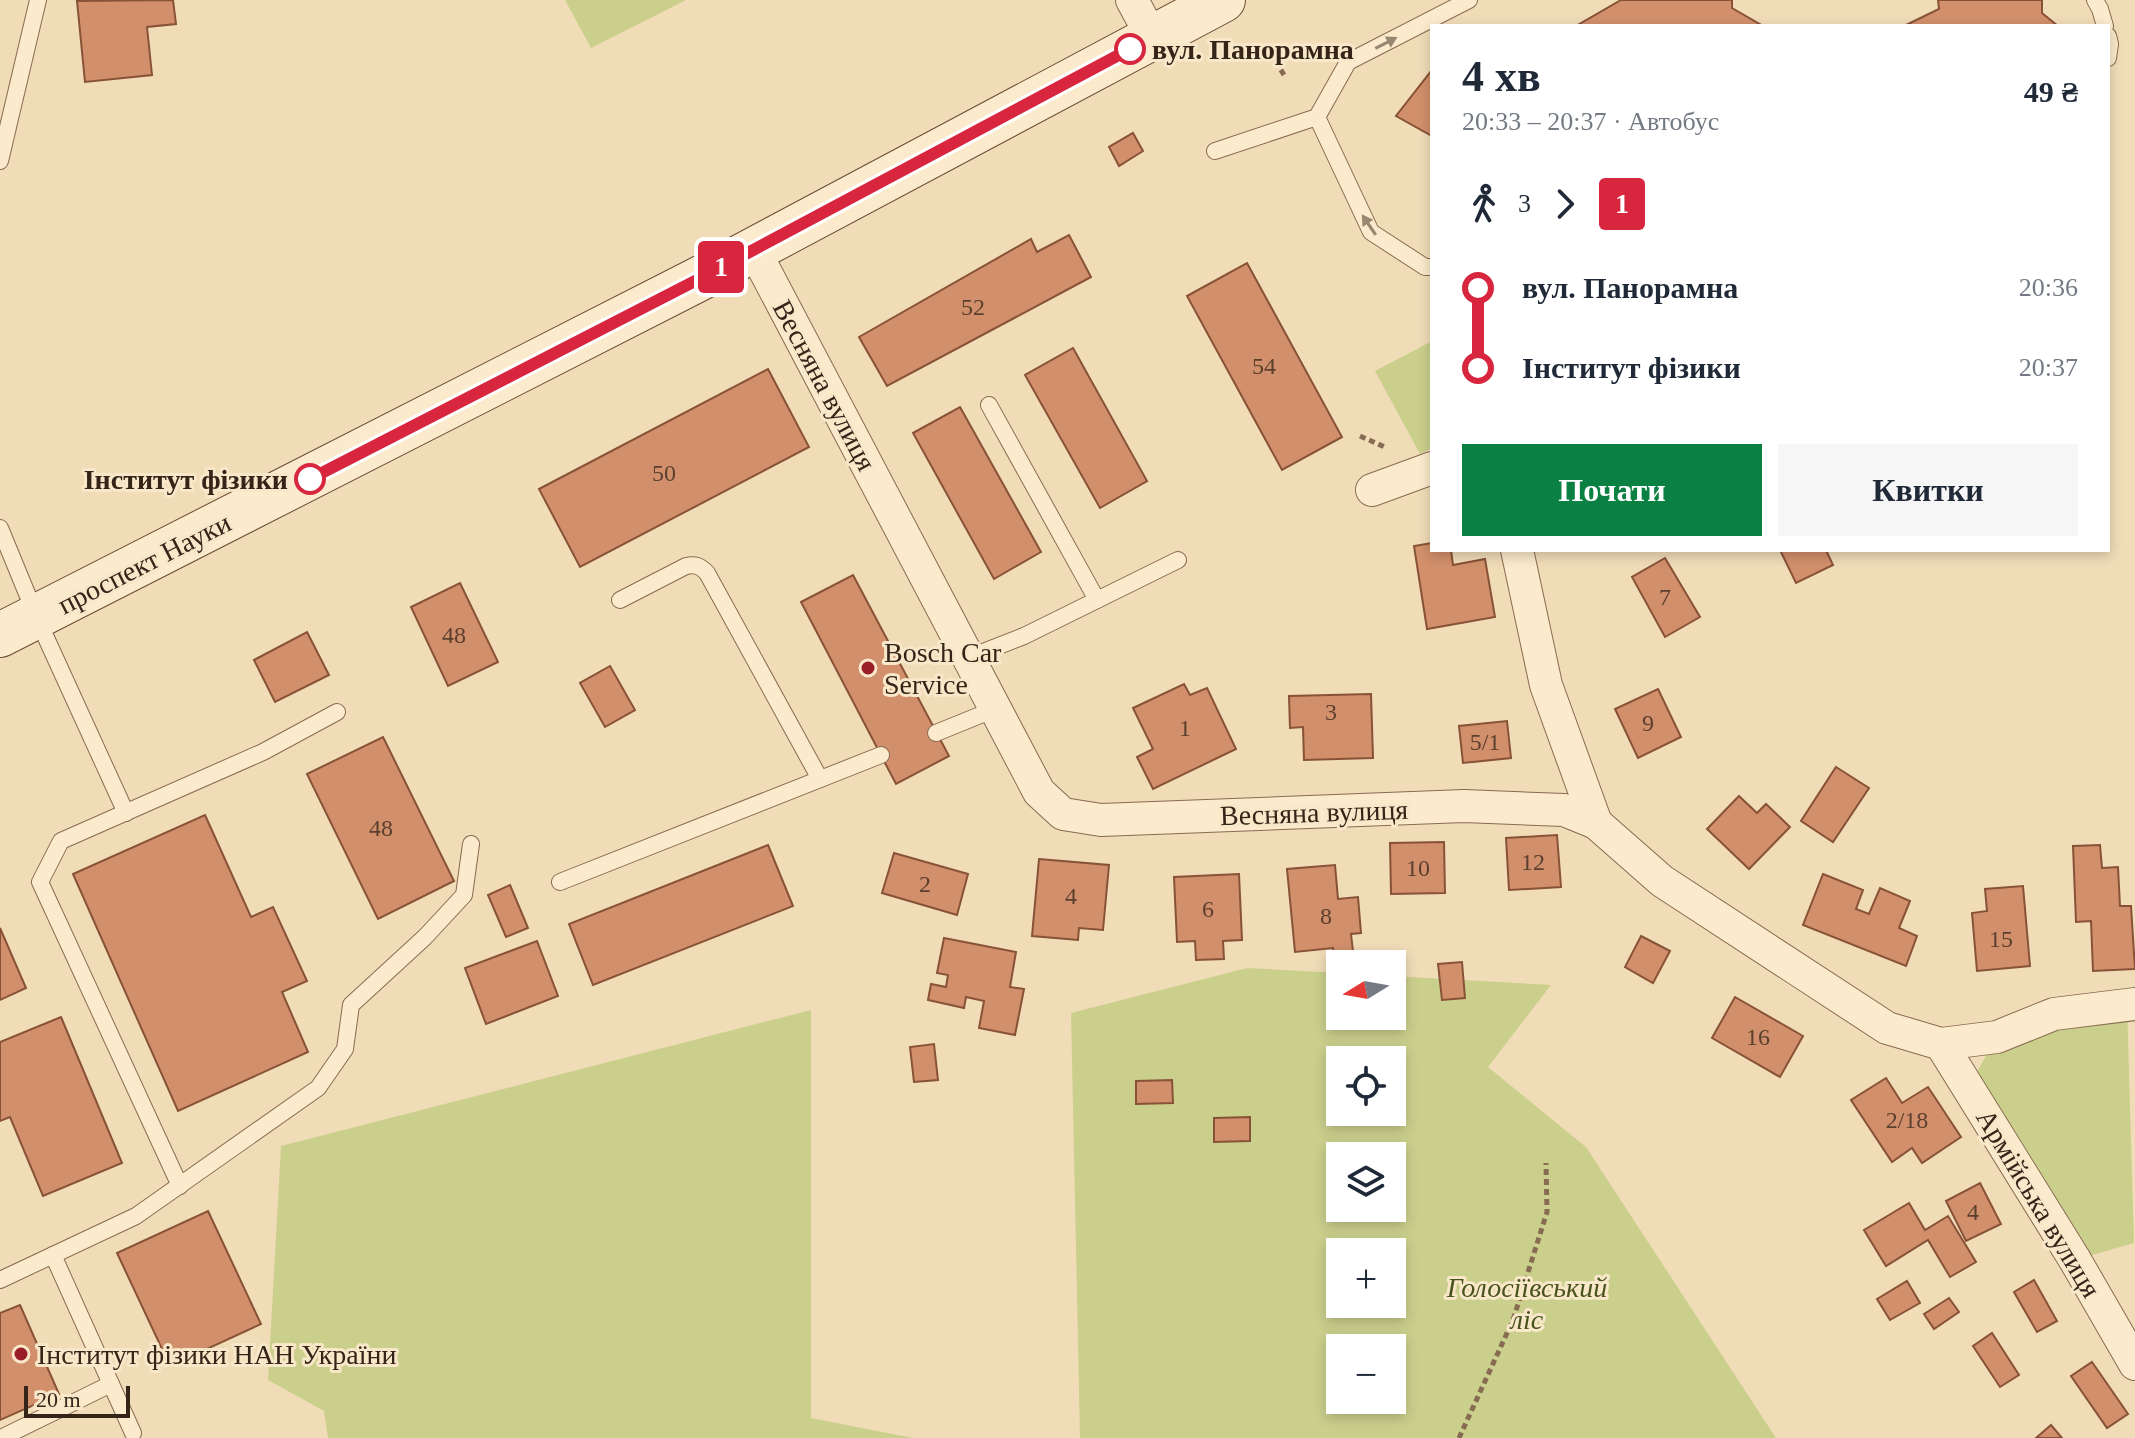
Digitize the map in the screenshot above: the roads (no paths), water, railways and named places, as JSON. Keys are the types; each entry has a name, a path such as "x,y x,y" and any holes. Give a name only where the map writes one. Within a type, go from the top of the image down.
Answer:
{"main road":[{"name":"проспект Науки","path":"18,626 754,250 1142,18 1223,0"}],"street":[{"name":"Весняна вулиця","path":"754,250 1039,792 1063,814 1101,820 1464,806 1564,810 1596,823 1662,881 1887,1028 1941,1044 1997,1037 2054,1014 2135,1004"},
{"path":"1372,490 1430,469"},
{"path":"1517,552 1546,685 1596,823"},
{"name":"Армійська вулиця","path":"1941,1044 2075,1260 2135,1364"}],"lane":[{"path":"0,161 38,0"},
{"path":"1215,151 1317,117 1348,62 1469,0"},
{"path":"2095,0 2104,24"},
{"path":"1317,117 1371,232 1425,267 1430,267"},
{"path":"989,405 1097,600"},
{"path":"0,528 18,626 126,813"},
{"path":"968,658 1024,636 1178,560"},
{"path":"620,600 686,566 700,566 707,573 820,779"},
{"path":"936,733 995,709"},
{"path":"180,1186 40,882 61,841 263,752 337,712"},
{"path":"560,882 881,755"},
{"path":"0,1280 136,1216 318,1088 345,1049 351,1005 425,937 464,895 471,844"},
{"path":"53,1255 133,1433"},
{"path":"1,1438 111,1384"}],"place":[{"name":"вул. Панорамна","path":"1130,49"},
{"name":"Інститут фізики","path":"310,479"},
{"name":"Bosch Car Service","path":"868,668"},
{"name":"Інститут фізики НАН України","path":"21,1354"}],"park label":[{"name":"Голосіївський ліс","path":"1527,1303"}]}
